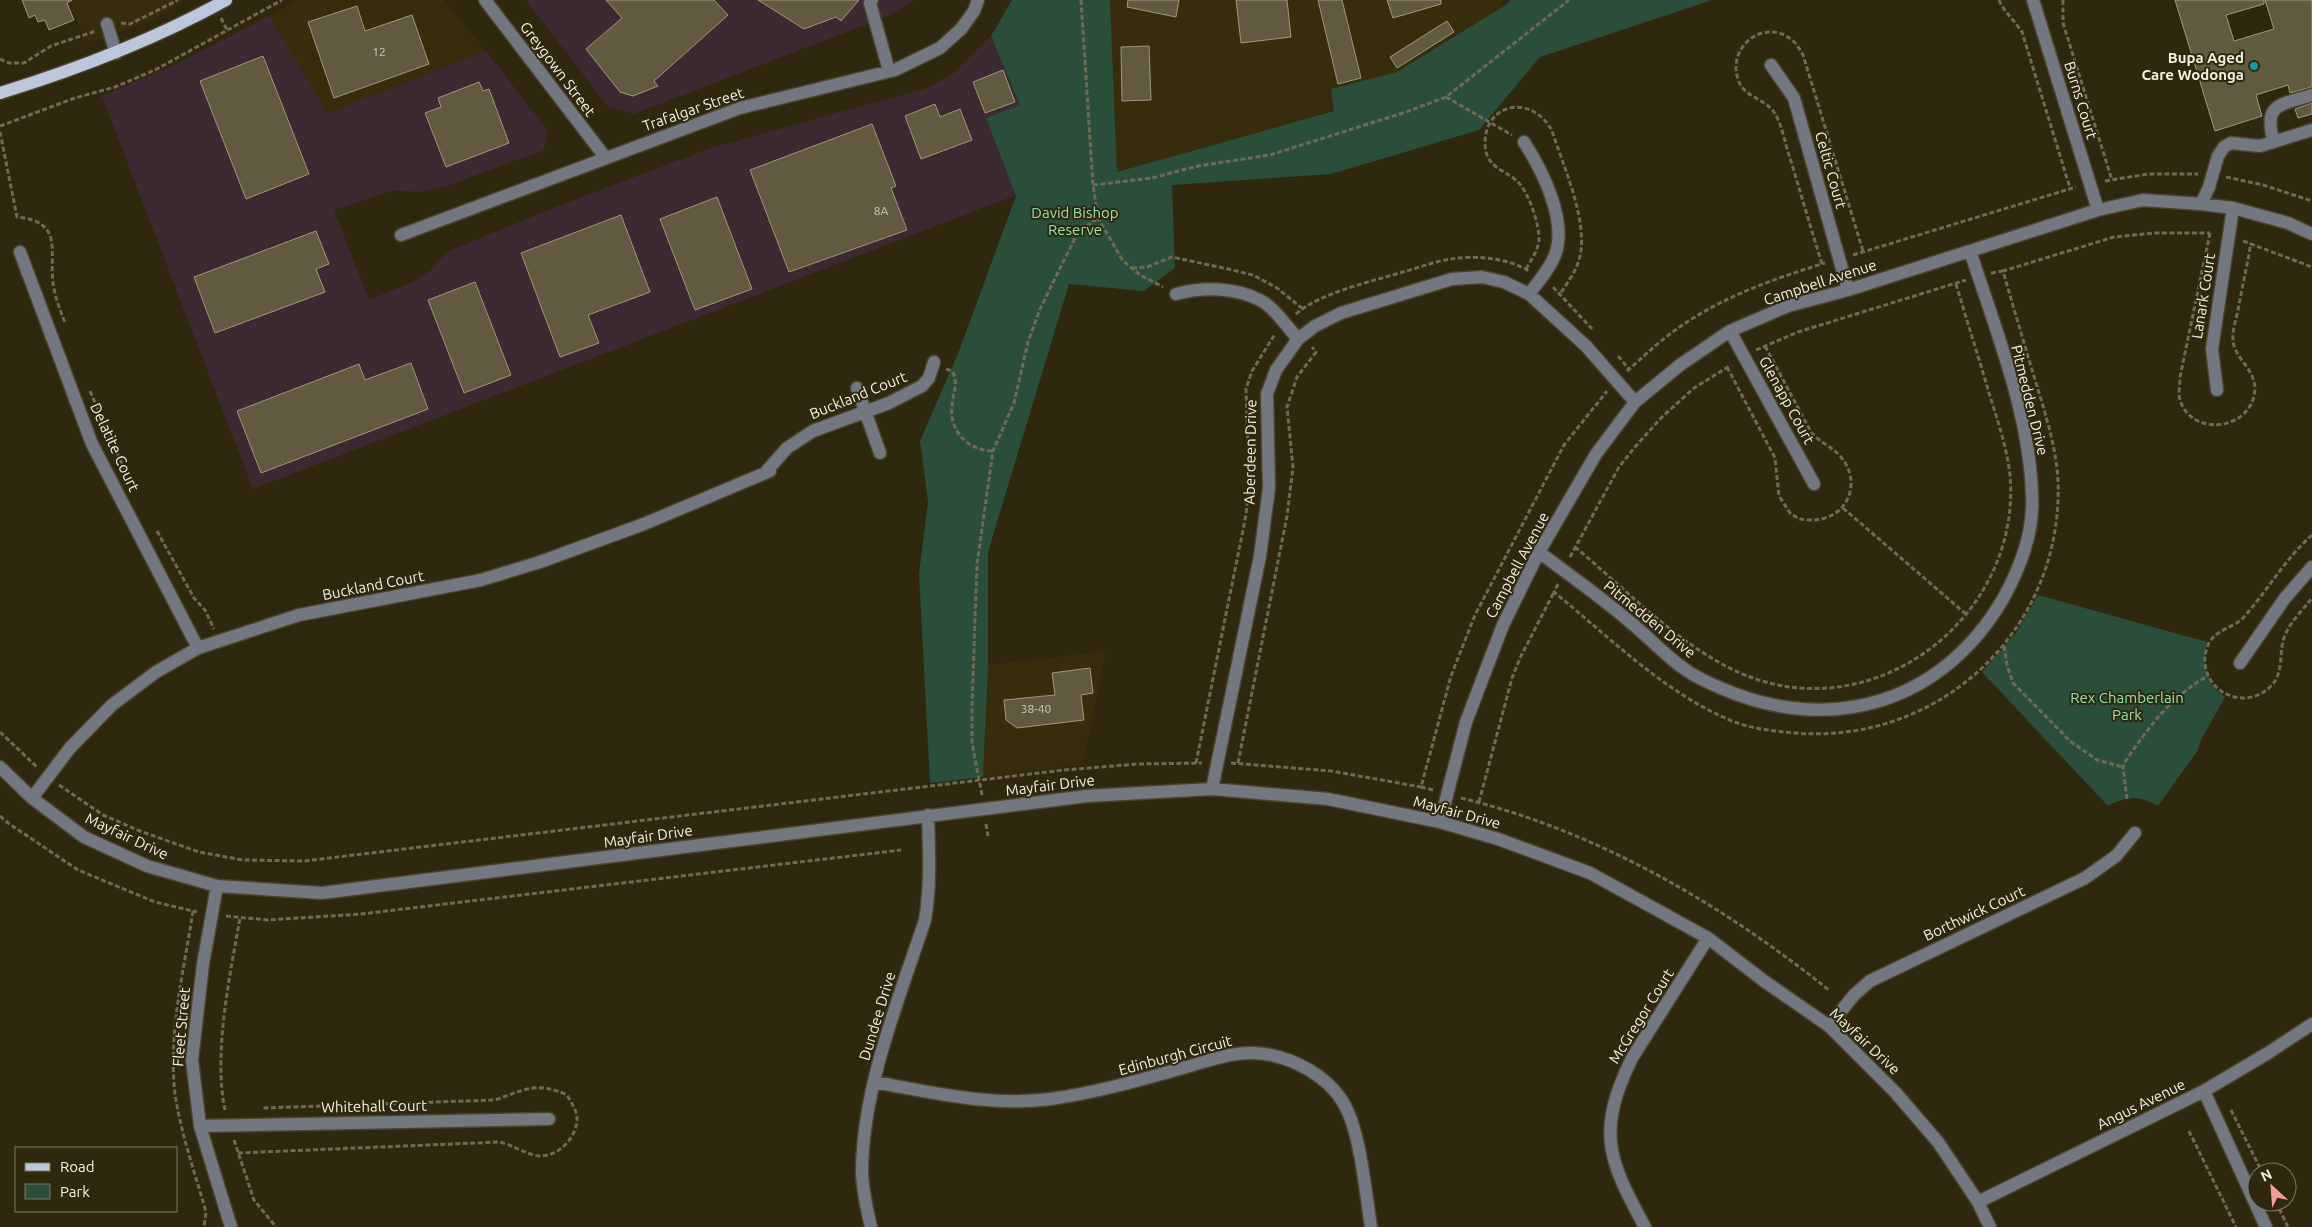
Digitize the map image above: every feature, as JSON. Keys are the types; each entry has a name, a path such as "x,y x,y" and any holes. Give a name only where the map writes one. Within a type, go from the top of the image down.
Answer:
{"main road":[{"path":"0,93 66,73 116,53 179,26 226,0"}],"street":[{"name":"Greygown Street","path":"485,0 605,157"},
{"path":"872,0 870,3 890,71"},
{"name":"Trafalgar Street","path":"401,235 740,108 890,71 920,59 940,48 960,29 974,10 978,0"},
{"name":"Burns Court","path":"2032,0 2098,210"},
{"path":"107,25 116,53"},
{"name":"Celtic Court","path":"1771,65 1794,98 1848,290"},
{"path":"2274,142 2269,124 2272,112 2280,105 2312,95"},
{"path":"2201,204 2209,187 2218,156 2226,146 2234,143 2257,146 2312,130"},
{"path":"1524,142 1543,175 1558,222 1559,240 1555,256 1542,278 1529,294"},
{"name":"Campbell Avenue","path":"1440,822 1466,722 1503,625 1539,552 1596,454 1635,402 1680,365 1730,331 1788,306 1848,290 2098,210 2143,200 2233,208 2288,223 2312,234"},
{"name":"Lanark Court","path":"2217,390 2212,349 2233,208"},
{"name":"Pitmedden Drive","path":"1539,552 1629,620 1686,670 1721,688 1756,702 1790,709 1830,711 1884,700 1902,693 1931,676 1955,657 1989,623 2011,585 2026,548 2033,498 2027,443 2016,399 1970,251"},
{"name":"Delatite Court","path":"20,252 92,444 198,648"},
{"name":"Aberdeen Drive","path":"1212,789 1260,556 1269,488 1267,394 1276,370 1298,339 1315,326 1341,313 1452,279 1482,277 1504,282 1529,294 1586,346 1635,402"},
{"path":"1176,294 1193,289 1214,289 1241,293 1261,301 1298,339"},
{"name":"Glenapp Court","path":"1730,331 1814,484"},
{"name":"Buckland Court","path":"32,798 70,748 112,705 156,672 198,648 299,616 481,580 540,562 644,524 768,472 783,452 804,436 830,423 889,404 919,388 928,380 932,367"},
{"path":"857,388 880,453"},
{"path":"2240,663 2285,598 2312,567"},
{"name":"Mayfair Drive","path":"0,767 32,798 84,837 147,866 217,886 322,893 1087,796 1212,789 1328,799 1440,822 1498,839 1590,873 1708,938 1764,981 1829,1026 1895,1092 1938,1142 1978,1202 1990,1227"},
{"name":"Dundee Drive","path":"871,1227 862,1172 865,1129 874,1082 925,920 930,886 928,815"},
{"name":"Borthwick Court","path":"1829,1026 1854,994 1870,981 2085,878 2116,856 2135,833"},
{"name":"Fleet Street","path":"217,886 204,964 192,1060 200,1126 231,1227"},
{"name":"McGregor Court","path":"1645,1227 1615,1168 1610,1134 1612,1112 1623,1077 1632,1058 1708,938"},
{"name":"Angus Avenue","path":"1978,1202 2204,1090 2268,1053 2312,1024"},
{"name":"Edinburgh Circuit","path":"874,1082 998,1101 1049,1100 1114,1088 1230,1055 1253,1053 1278,1057 1298,1063 1315,1075 1342,1100 1354,1131 1371,1227"},
{"path":"2204,1090 2266,1227"},
{"name":"Whitehall Court","path":"200,1126 549,1119"}],"path":[{"path":"0,59 9,63 24,63 51,46 107,25 130,24 178,0"},
{"path":"0,126 75,98 115,87 155,70 282,0"},
{"path":"1081,0 1093,185 1098,218 1123,261 1140,275 1176,294"},
{"path":"1093,185 1152,178 1198,166 1270,155 1406,112 1446,97 1569,0"},
{"path":"1999,0 2002,8 2013,18 2022,32 2070,188"},
{"path":"2063,0 2063,23 2112,180"},
{"path":"1446,97 1524,142"},
{"path":"0,132 17,217 35,219 46,228 52,244 54,288 68,332"},
{"path":"1830,991 1779,950 1711,905 1672,883 1558,829 1479,802 1421,787 1451,676 1475,615 1564,445 1616,380 1670,334 1729,298 1780,276 2070,188 2148,174 2212,175 2263,185 2312,202"},
{"path":"984,809 981,782 972,743 975,603 977,564 993,451 1014,403 1028,342 1040,309 1078,232 1098,218"},
{"path":"1479,802 1512,678 1575,547 1620,467 1634,448 1662,417 1694,388 1744,356 1798,332 1978,276 2003,271 2114,237 2155,233 2210,233"},
{"path":"2251,243 2312,267"},
{"path":"1196,763 1246,515 1249,481 1246,389 1252,371 1272,337 1303,308 1348,288 1451,259 1470,258 1505,262 1526,269 1542,278 1560,294 1598,335"},
{"path":"1554,592 1671,688 1734,722 1783,732 1816,735 1843,734 1907,718 1950,693 1976,675 2004,646 2030,604 2047,566 2056,526 2058,479 2052,437 2003,271"},
{"path":"1575,547 1694,647 1735,671 1781,684 1825,687 1845,685 1887,674 1913,661 1955,629 1967,615 1991,577 2002,549 2008,523 2010,475 2005,447 1956,284"},
{"path":"1617,355 1629,369"},
{"path":"932,367 949,368 955,377 956,387 952,414 956,432 973,446 984,451 993,451"},
{"path":"88,385 127,474"},
{"path":"1843,508 1967,615"},
{"path":"153,525 194,598 205,610 220,640"},
{"path":"2004,646 2007,665 2014,683 2070,742 2097,760 2123,767"},
{"path":"2127,799 2123,767 2137,744 2157,719 2186,690 2208,676"},
{"path":"0,732 48,776 103,815 140,831 199,852 243,860 304,862 981,782"},
{"path":"240,918 226,1006 222,1058 222,1091 229,1125 249,1190 254,1200 276,1227"},
{"path":"2232,1110 2257,1162"},
{"path":"2189,1131 2236,1227"},
{"path":"2281,1212 2288,1227"}],"shaded area":[{"path":"68,0 185,0 149,22 86,43"},
{"path":"296,0 444,0 486,51 328,113 269,16"},
{"path":"526,0 914,0 888,16 634,114 608,107"},
{"path":"1110,0 1502,0 1504,6 1397,72 1331,89 1334,111 1117,172"},
{"path":"269,16 328,113 486,51 548,131 544,150 444,187 419,192 394,190 334,210 369,300 413,282 430,271 449,251 556,207 711,148 927,88 953,74 991,36 1021,105 986,118 1016,195 253,489 102,96 172,66"},
{"path":"1106,651 1083,765 983,777 988,665"}],"green space":[{"name":"David Bishop Reserve","path":"1012,0 1110,0 1117,172 1334,111 1331,89 1397,72 1511,0 1712,0 1540,57 1479,130 1331,174 1172,185 1175,268 1144,291 1069,284 988,552 988,665 983,777 930,783 919,574 928,502 920,441 959,351 1016,196 986,118 1020,105 991,36"},
{"name":"Rex Chamberlain Park","path":"2038,595 2207,642 2205,666 2207,673 2213,685 2225,697 2201,740 2198,750 2158,806 2145,800 2133,798 2121,800 2108,806 1982,672 2016,633"}],"building":[{"path":"22,0 72,0 67,3 74,20 49,30 45,20 38,22 35,15 29,18"},
{"path":"606,0 714,0 728,15 654,81 658,86 633,96 620,92 586,49 622,18"},
{"path":"758,0 859,0 841,21 836,17 804,29"},
{"path":"1128,0 1179,0 1176,17 1127,7"},
{"path":"1236,0 1287,0 1291,37 1241,43"},
{"path":"1318,0 1342,0 1361,78 1338,84"},
{"path":"1387,0 1441,0 1441,4 1393,18"},
{"name":"Bupa Aged Care Wodonga","path":"2175,0 2264,0 2264,4 2226,15 2234,41 2274,29 2265,0 2312,0 2312,87 2290,93 2288,85 2256,95 2262,116 2215,131"},
{"path":"357,6 365,31 412,15 429,64 334,98 308,22"},
{"path":"1447,21 1454,32 1397,68 1390,57"},
{"path":"1149,46 1151,100 1122,101 1121,47"},
{"path":"263,56 309,174 246,199 200,81"},
{"path":"1003,70 1015,102 985,113 973,82"},
{"path":"479,82 483,91 489,89 509,143 446,167 425,113 441,107 438,98"},
{"path":"2312,103 2312,114 2298,118 2295,109"},
{"path":"935,104 940,117 960,109 972,140 921,159 905,116"},
{"path":"872,124 896,186 891,188 907,230 789,272 750,170"},
{"path":"717,197 752,289 695,310 660,219"},
{"path":"621,215 650,292 588,315 599,343 560,357 521,253"},
{"path":"316,231 329,264 316,269 325,292 215,333 194,277"},
{"path":"475,282 511,375 464,393 428,300"},
{"path":"411,363 428,409 261,473 237,411 359,364 365,380"},
{"path":"1090,668 1093,693 1081,695 1084,720 1017,728 1006,720 1004,700 1055,695 1052,673"}],"place":[{"name":"Bupa Aged Care Wodonga","path":"2254,66"}]}
